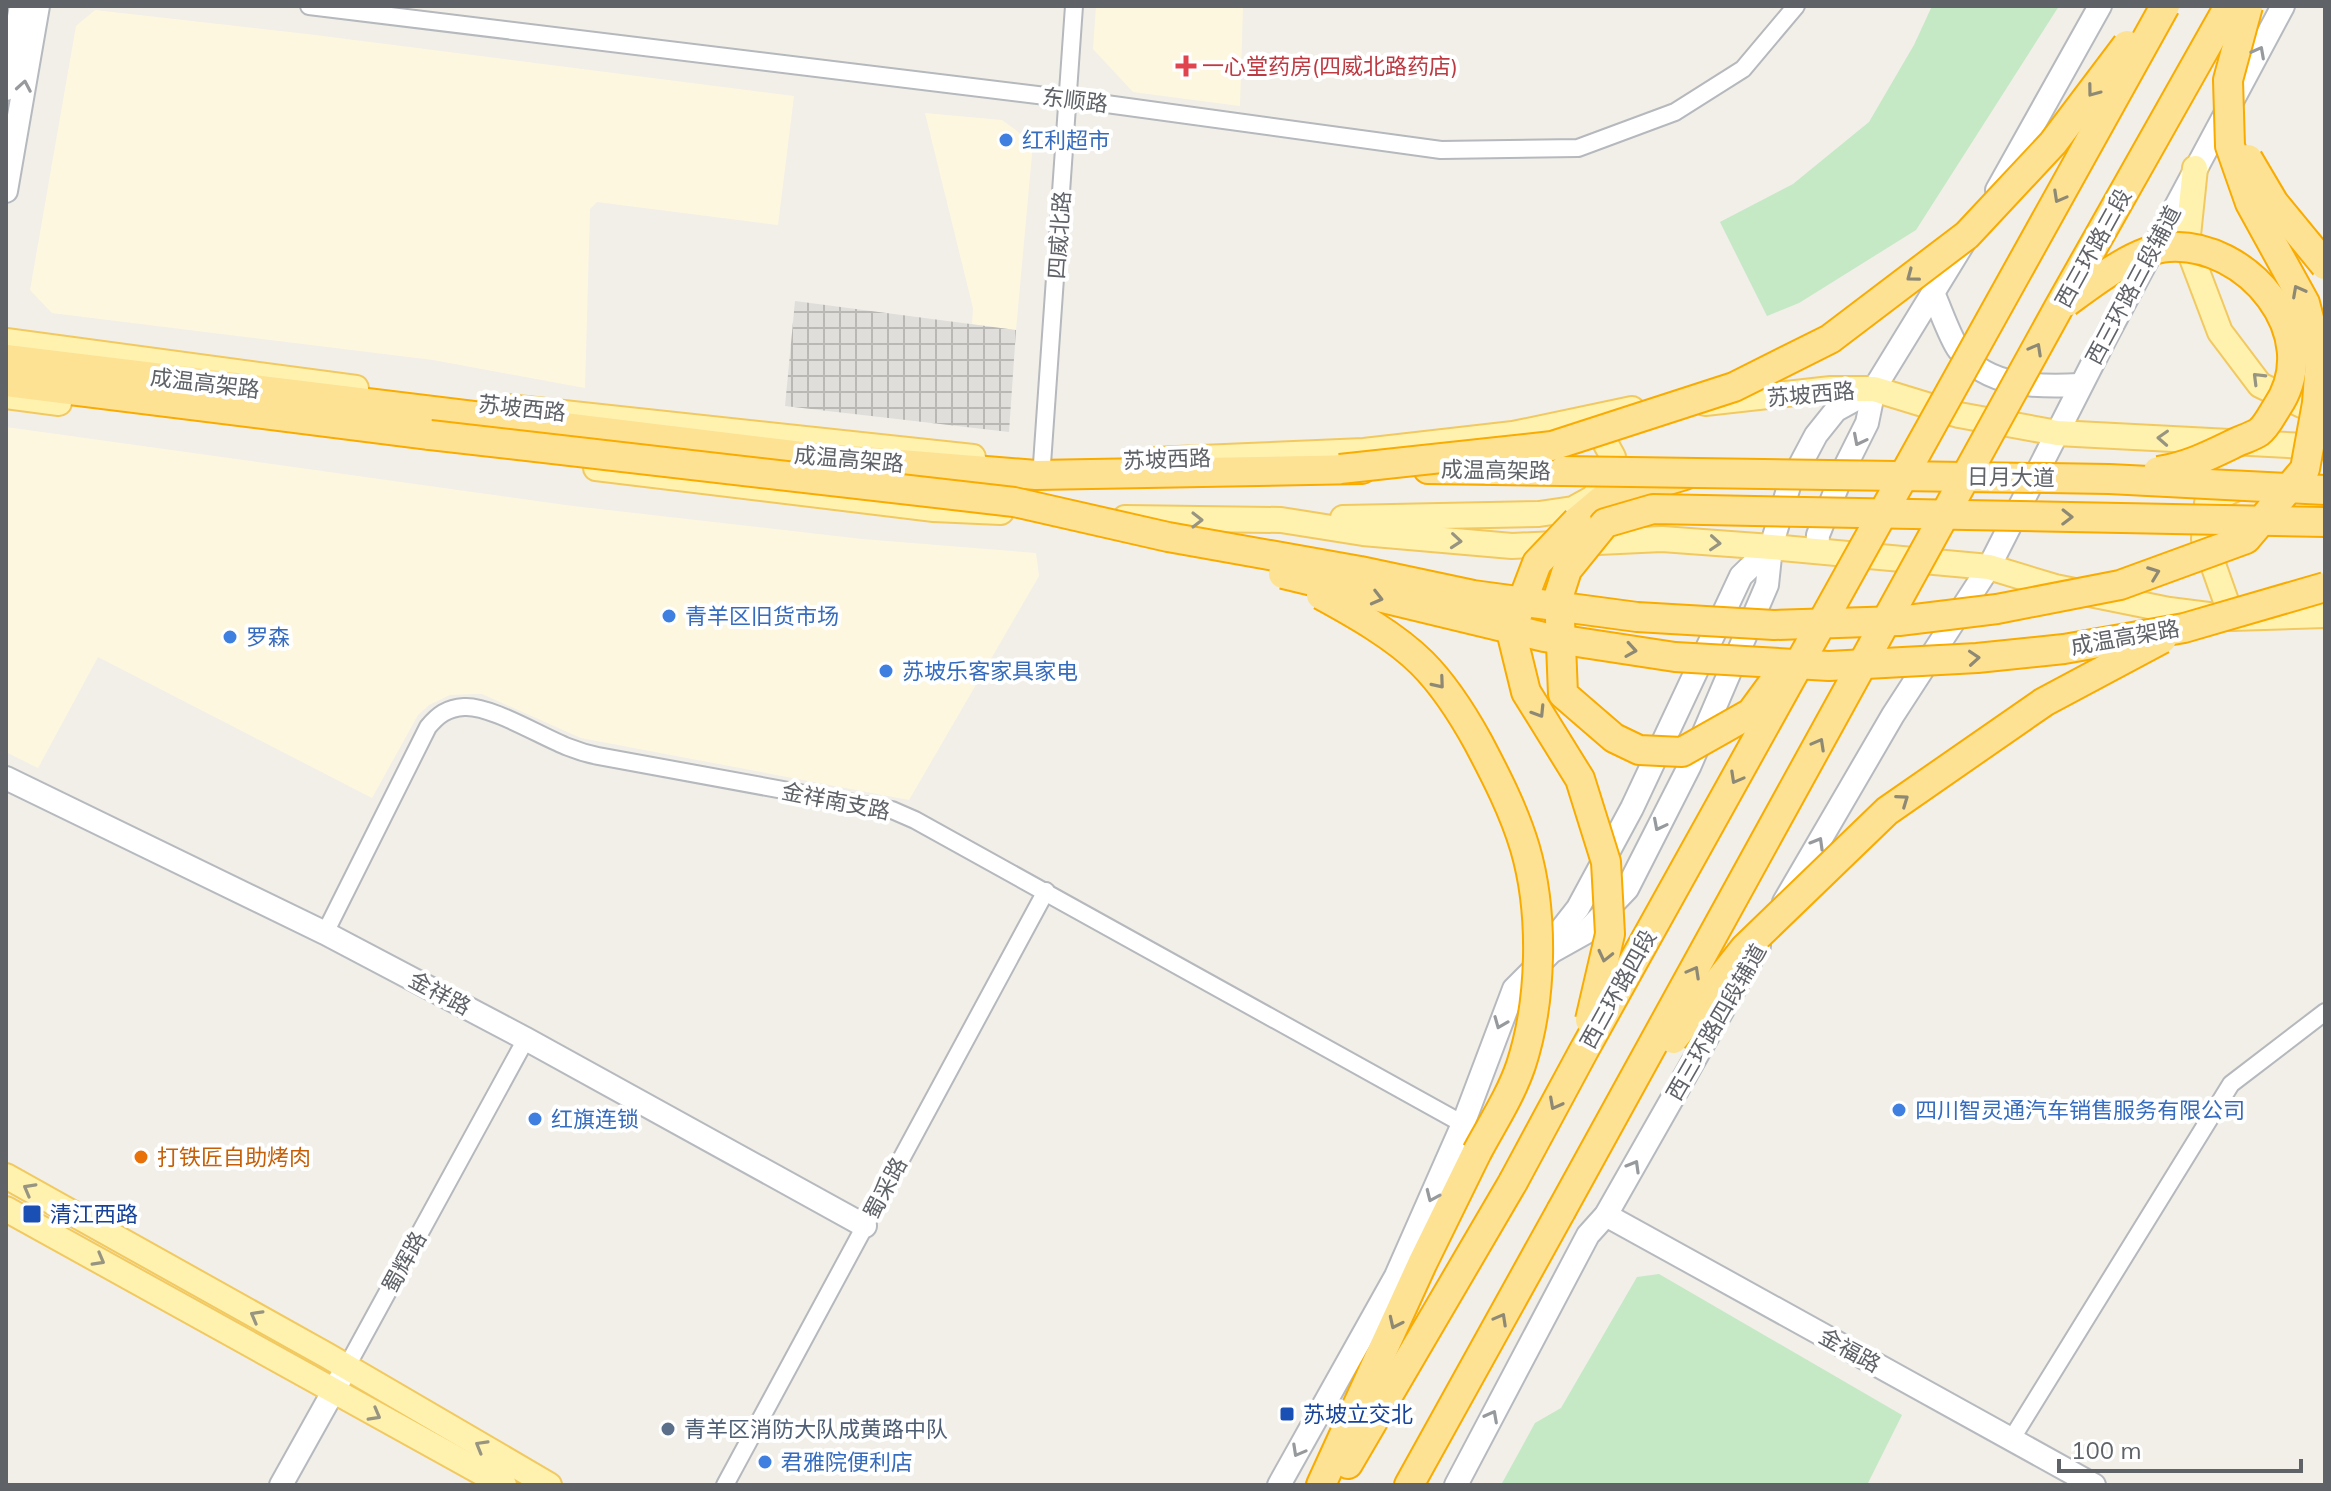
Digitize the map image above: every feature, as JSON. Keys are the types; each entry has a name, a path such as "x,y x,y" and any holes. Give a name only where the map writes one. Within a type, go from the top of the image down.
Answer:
{"highway":[{"path":"1340,469 1552,446 1734,387 1830,339 1967,235 2053,143 2156,6"},
{"name":"西三环路四段","path":"1336,1485 1513,1182 2165,6"},
{"name":"西三环路三段","path":"1622,1103 2059,307 2229,6"},
{"path":"1168,537 1360,571 1473,595 1637,617 1774,625 1899,621 1997,609 2120,585 2246,539 2305,469 2317,403 2320,361 2305,303 2250,203 2230,146 2228,85 2248,6"},
{"path":"2228,85 2235,127 2248,161 2274,203 2325,265"},
{"path":"2059,307 2120,264 2167,247 2211,253 2255,277 2280,311 2294,350 2287,392 2261,431 2185,467 2109,479"},
{"name":"成温高架路","path":"6,359 802,456 1036,475 1340,469 1697,472"},
{"name":"成温高架路","path":"6,382 430,435 1014,502 1168,537 1285,575 1544,637 1675,657 1829,666 1977,658 2050,650 2184,628 2325,587"},
{"path":"1583,1052 1610,934 1606,862 1580,779 1526,692 1511,631 1537,563 1577,521 1602,500 1697,472"},
{"name":"日月大道","path":"1697,472 2109,479 2325,490"},
{"path":"1840,592 1751,713 1682,752 1639,750 1614,738 1563,694 1559,595 1567,570 1605,523 1653,509 2325,522"},
{"path":"1285,575 1359,616 1421,661 1457,704 1500,783 1525,849 1536,918 1538,970 1533,1016 1521,1066 1422,1264 1321,1485"},
{"path":"1409,1485 1622,1103 1745,948 1887,811 2044,702 2184,628"}],"main road":[{"path":"6,89 21,6"},
{"path":"6,191 38,6"},
{"path":"1817,552 1818,535 1845,467 1867,423 1874,389 2017,159 2100,6"},
{"name":"西三环路三段辅道","path":"1989,567 2080,385 2283,6"},
{"path":"2195,168 2187,245 2220,332 2260,385 2325,416"},
{"path":"1933,293 1959,349 1982,370 2012,384 2035,387 2080,385"},
{"name":"苏坡西路","path":"6,341 441,399 1042,464 1364,451 1513,434 1634,408 1756,399 1831,389 1874,389 1959,415 2057,433 2325,447"},
{"path":"1279,1485 1396,1276 1463,1124 1514,989 1551,952 1585,933 1627,889 1690,765 1767,585 1771,547 1789,486 1816,435 1836,410 1874,389"},
{"path":"6,396 934,509 1155,520 1539,514 1573,509 1593,498 1612,472 1613,457 1602,437 1574,421"},
{"path":"2232,618 2204,539 2207,503 2260,478 2325,466"},
{"path":"1281,520 1363,533 1512,546 1662,539 1771,547 1989,567 2055,587 2169,610 2232,618 2325,615"},
{"path":"1527,976 1578,908 1632,808 1741,576 1771,547"},
{"name":"西三环路四段辅道","path":"1456,1485 1588,1235 1606,1215 1893,715 1989,567"},
{"name":"金祥路","path":"6,778 325,933 526,1039 865,1226"},
{"path":"6,1176 549,1485"},
{"path":"6,1209 504,1485"},
{"name":"金福路","path":"1606,1215 2094,1485"},
{"name":"蜀辉路","path":"281,1485 346,1368"}],"street":[{"name":"东顺路","path":"309,6 1070,99 1441,150 1578,148 1675,112 1743,69 1796,6"},
{"name":"四威北路","path":"1042,464 1070,99 1074,6"},
{"name":"金祥南支路","path":"325,933 428,727 450,709 467,706 598,756 892,810 1046,891 1463,1124"},
{"name":"蜀采路","path":"725,1485 1046,891"},
{"path":"2011,1440 2231,1084 2325,1012"},
{"name":"蜀辉路","path":"346,1368 526,1039"}],"shaded area":[{"path":"1096,6 1243,6 1240,106 1133,92 1093,49"},
{"path":"95,10 794,96 778,225 597,202 590,209 585,388 433,360 52,313 30,290 76,26"},
{"path":"925,113 1002,120 1033,143 1016,330 972,324 973,308"},
{"path":"795,301 1016,330 1009,432 785,406"},
{"path":"6,427 573,506 862,539 1036,553 1039,576 909,800 581,738 482,694 450,695 429,705 418,715 372,798 98,657 38,768 6,752"}],"green space":[{"path":"1932,6 2059,6 1916,230 1799,303 1767,316 1720,222 1793,184 1869,122 1914,45"},
{"path":"1659,1274 1902,1415 1867,1485 1501,1485 1535,1423 1561,1408 1637,1277"}],"place":[{"name":"一心堂药房(四威北路药店)","path":"1186,66"},
{"name":"红利超市","path":"1006,140"},
{"name":"青羊区旧货市场","path":"669,616"},
{"name":"罗森","path":"230,637"},
{"name":"苏坡乐客家具家电","path":"886,671"},
{"name":"四川智灵通汽车销售服务有限公司","path":"1899,1110"},
{"name":"红旗连锁","path":"535,1119"},
{"name":"打铁匠自助烤肉","path":"141,1157"},
{"name":"清江西路","path":"32,1214"},
{"name":"苏坡立交北","path":"1287,1414"},
{"name":"青羊区消防大队成黄路中队","path":"668,1429"},
{"name":"君雅院便利店","path":"765,1462"}]}
